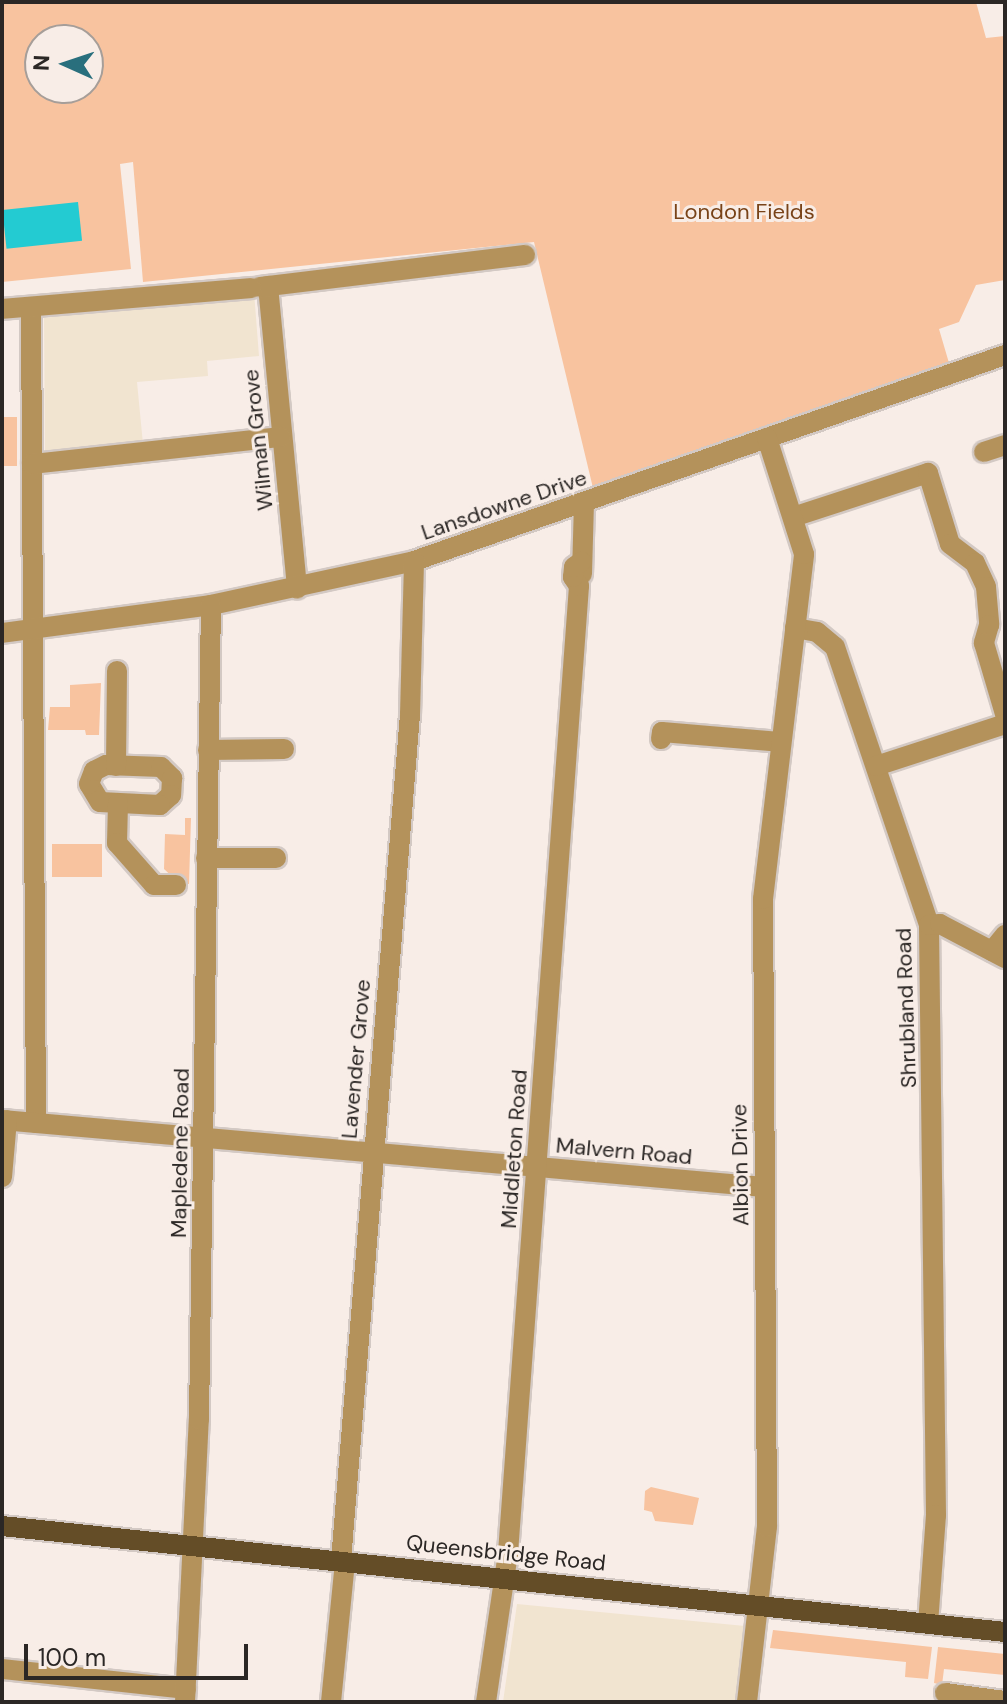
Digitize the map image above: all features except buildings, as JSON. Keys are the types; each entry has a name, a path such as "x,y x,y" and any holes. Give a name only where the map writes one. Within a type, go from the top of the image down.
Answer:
{"main road":[{"name":"Queensbridge Road","path":"2,1526 1005,1632"}],"street":[{"path":"2,309 260,287 525,255"},
{"name":"Wilman Grove","path":"260,287 281,437 297,589"},
{"path":"31,307 36,1123"},
{"name":"Lansdowne Drive","path":"2,633 211,605 297,589 414,561 1005,355"},
{"path":"32,464 281,437"},
{"path":"767,438 804,554 795,628"},
{"path":"984,452 1005,445"},
{"path":"793,517 928,473 950,544 996,584 984,643 1005,714"},
{"name":"Middleton Road","path":"486,1702 505,1579 578,599 586,592 581,562 584,503"},
{"name":"Lavender Grove","path":"331,1702 372,1153 410,715 414,561"},
{"name":"Mapledene Road","path":"186,1696 195,1545 205,1136 211,605"},
{"name":"Albion Drive","path":"747,1702 761,1604 767,1527 763,899 795,628"},
{"name":"Shrubland Road","path":"795,628 817,632 835,647 930,935 936,1515 928,1624"},
{"path":"116,766 117,671"},
{"path":"876,766 1005,724"},
{"path":"661,739 662,732 780,742"},
{"path":"208,750 284,749"},
{"path":"174,785 160,805 95,799 89,784 99,767 161,767 174,785 208,788"},
{"path":"118,803 117,843 154,885 176,885"},
{"path":"206,858 276,858"},
{"path":"930,935 957,936 1001,948"},
{"path":"2,1177 4,1120"},
{"name":"Malvern Road","path":"4,1120 764,1187"},
{"path":"2,1669 186,1696"},
{"path":"945,1693 1005,1701"}],"shaded area":[{"path":"254,292 259,356 207,361 208,376 137,382 143,444 45,454 44,318"},
{"path":"517,1604 745,1626 735,1702 503,1702"}],"green space":[{"name":"London Fields","path":"2,2 976,2 986,38 1005,36 1005,280 976,285 959,322 939,329 949,363 593,488 534,242 143,282 133,162 120,164 131,269 2,282"},
{"path":"2,417 17,417 17,466 2,466"},
{"path":"101,683 99,735 86,735 85,730 48,730 50,707 70,707 70,685"},
{"path":"185,818 191,818 189,884 179,883 164,869 165,834 185,835"},
{"path":"52,844 102,844 102,877 52,877"},
{"path":"651,1487 699,1498 693,1525 655,1521 652,1512 644,1510 645,1491"},
{"path":"773,1630 932,1647 928,1679 905,1677 906,1662 770,1648"},
{"path":"938,1647 1005,1654 1005,1675 944,1669 942,1685 934,1683"}],"water":[{"path":"78,202 82,241 6,249 2,210"}]}
